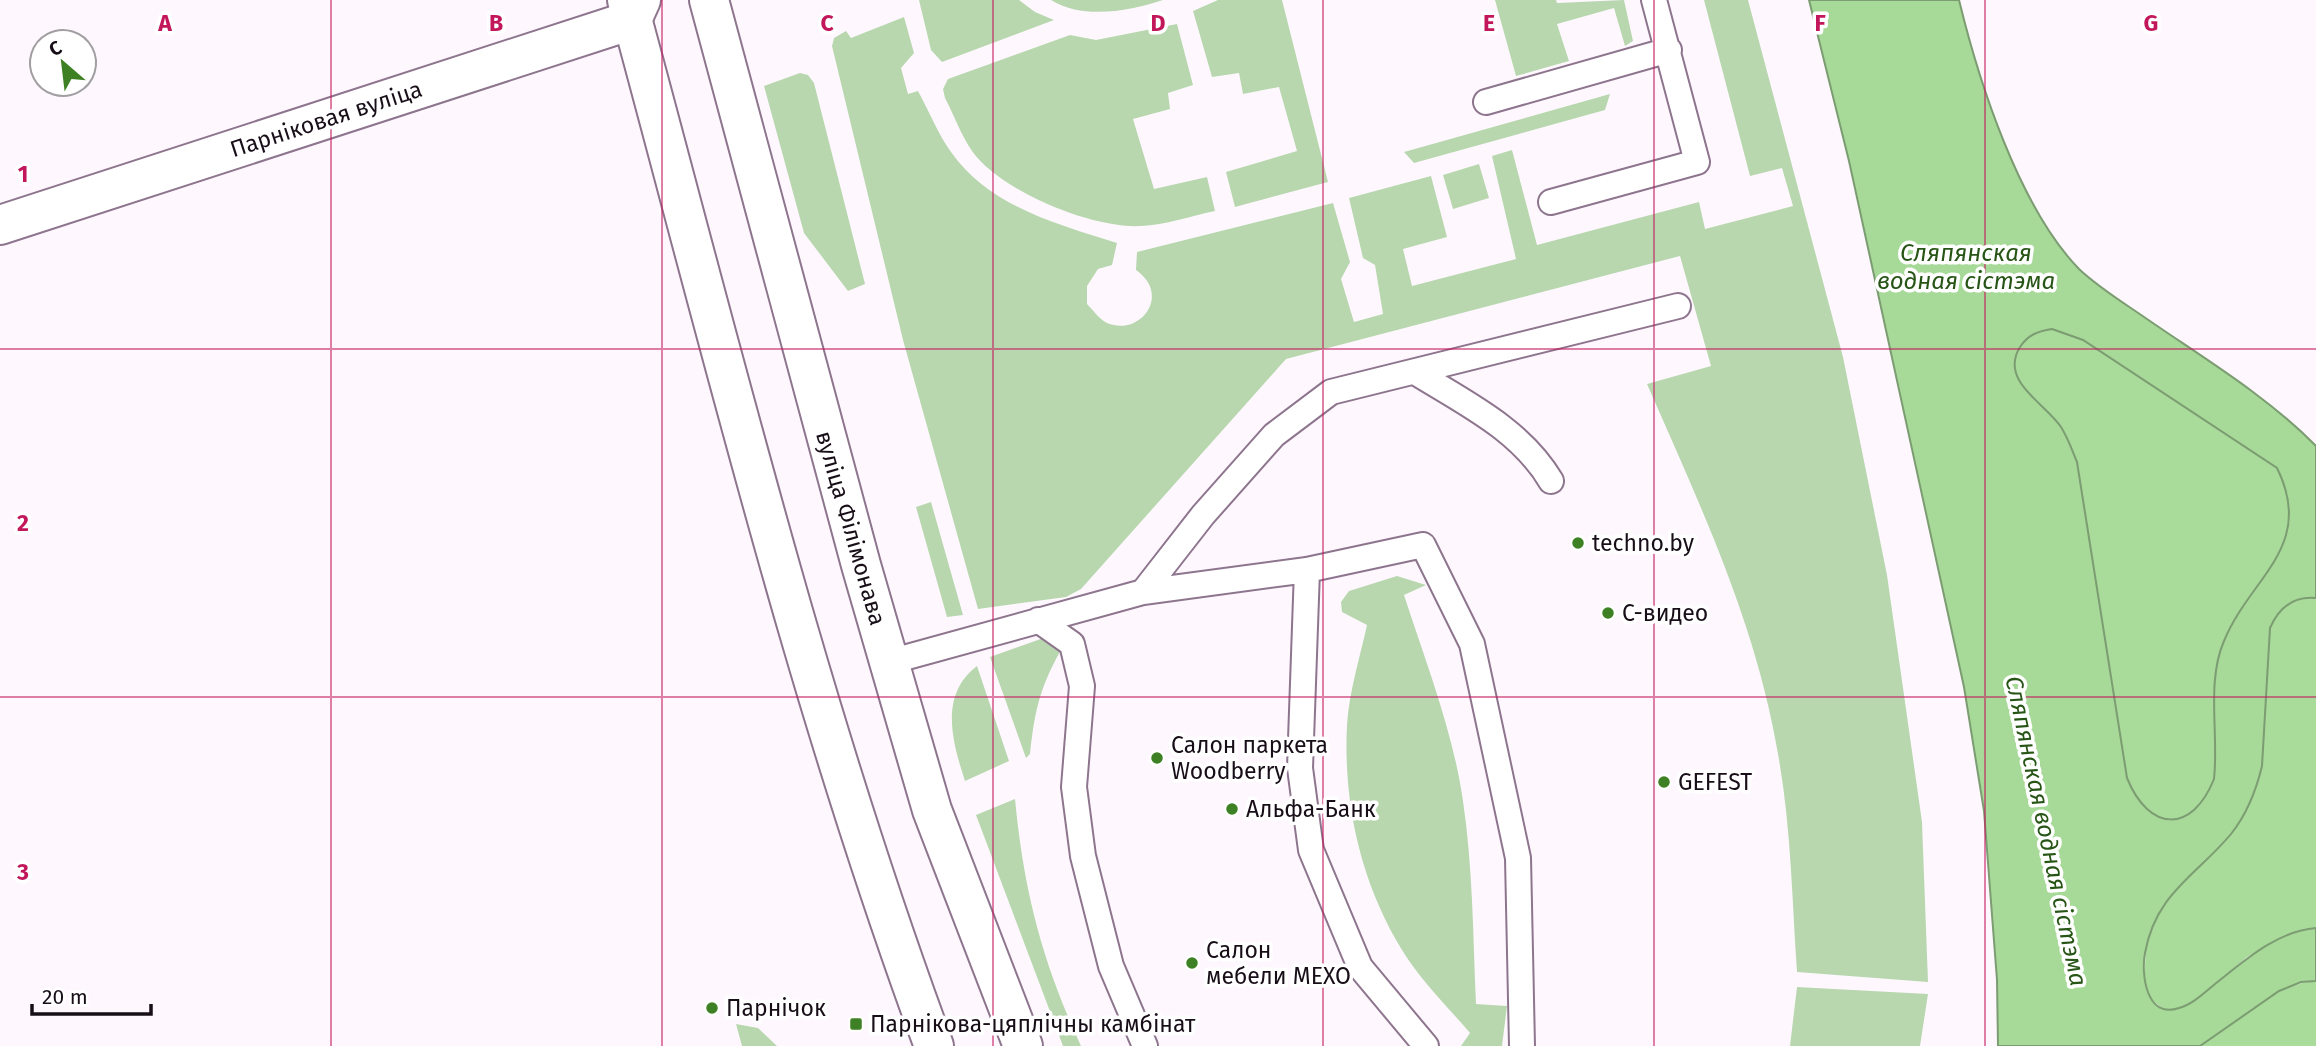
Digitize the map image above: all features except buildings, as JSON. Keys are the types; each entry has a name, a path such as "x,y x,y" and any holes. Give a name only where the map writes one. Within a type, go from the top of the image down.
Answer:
{"main road":[{"name":"вуліца Філімонава","path":"709,0 889,662 932,810 1023,1046"},
{"name":"Парніковая вуліца","path":"0,225 633,7"},
{"path":"633,7 786,587 863,837 934,1046"}],"lane":[{"path":"1551,202 1697,162 1654,0"},
{"path":"1486,102 1669,50"},
{"path":"1143,592 1203,515 1273,435 1331,392 1678,306"},
{"path":"1415,372 1512,434 1537,458 1550,481"},
{"path":"889,662 1143,592 1307,570 1423,545 1472,644 1518,858 1522,1046"},
{"path":"1307,570 1300,768 1311,850 1360,967 1426,1046"},
{"path":"1038,620 1072,643 1082,686 1074,787 1083,856 1111,966 1145,1046"}],"shaded area":[{"path":"919,0 1019,0 1035,12 1054,20 942,62 931,50"},
{"path":"1051,0 1163,0 1121,10 1092,12 1077,10"},
{"path":"1218,0 1282,0 1328,182 1235,207 1226,172 1297,151 1279,87 1243,94 1239,73 1212,77 1193,11"},
{"path":"1495,0 1556,0 1557,3 1624,0 1633,41 1625,46 1614,8 1557,24 1569,61 1516,76"},
{"path":"1704,0 1748,0 1843,357 1887,575 1922,822 1928,982 1797,972 1786,808 1768,705 1756,658 1724,565 1647,384 1711,366 1680,256 1286,359 1081,589 1066,597 978,609 903,340 832,46 834,38 846,31 851,38 904,17 914,53 901,68 908,94 918,91 946,145 967,171 985,187 1026,211 1117,243 1112,265 1098,269 1087,286 1087,304 1107,323 1119,326 1131,324 1147,311 1151,291 1146,280 1136,270 1137,252 1333,203 1350,262 1341,279 1354,322 1383,314 1375,265 1363,258 1349,198 1431,176 1447,237 1403,249 1412,286 1516,259 1492,156 1512,150 1537,245 1699,202 1705,229 1793,206 1782,168 1750,176"},
{"path":"1177,24 1193,85 1168,93 1170,109 1133,119 1154,189 1207,177 1215,211 1141,226 1098,221 1049,205 1003,180 985,166 968,145 945,98 943,89 948,79 1070,35 1096,40"},
{"path":"800,73 808,75 814,83 865,284 848,291 804,233 764,86"},
{"path":"1610,94 1605,110 1414,163 1404,152"},
{"path":"1479,164 1489,198 1453,209 1443,175"},
{"path":"2052,329 2083,340 2277,468 2295,487 2307,509 2309,527 2305,543 2278,581 2217,685 2214,703 2216,756 2211,789 2203,803 2175,820 2151,815 2137,798 2127,778 2077,462 2060,427 2025,389 2015,369 2015,359 2026,339"},
{"path":"931,502 963,615 947,617 916,507"},
{"path":"1397,576 1426,585 1404,595 1453,749 1463,801 1469,852 1476,1004 1507,1006 1502,1046 1461,1046 1470,1033 1426,983 1402,950 1376,898 1358,842 1348,784 1347,725 1352,687 1367,625 1342,612 1341,602 1349,591"},
{"path":"2316,598 2316,928 2278,939 2247,957 2193,1002 2177,1009 2163,1009 2151,999 2144,986 2146,946 2161,907 2176,887 2231,833 2262,766 2270,628 2288,604 2300,599"},
{"path":"1049,636 1065,643 1040,696 1030,754 1026,758 990,657"},
{"path":"977,666 1009,761 965,781 953,735 953,705 965,678"},
{"path":"1015,799 1024,865 1045,955 1081,1046 1063,1046 976,815"},
{"path":"2316,981 2316,1046 2200,1046 2239,1015 2270,996 2301,983"},
{"path":"1797,987 1928,994 1920,1046 1790,1046"},
{"path":"736,1024 758,1028 777,1046 742,1046"}],"water":[{"name":"Сляпянская водная сістэма","path":"1809,0 1959,0 1978,68 2004,142 2020,178 2057,243 2095,283 2256,394 2316,446 2316,598 2300,599 2288,604 2270,628 2262,766 2257,784 2246,810 2231,834 2179,887 2158,915 2150,932 2144,972 2145,983 2153,1001 2168,1010 2179,1008 2194,1001 2249,957 2275,941 2302,930 2316,928 2316,981 2301,982 2279,991 2200,1046 1998,1046 1997,980 1984,811 1964,687 1849,161","holes":["2052,329 2083,340 2277,468 2287,495 2289,519 2284,541 2275,560 2235,618 2219,657 2214,691 2214,779 2205,797 2194,810 2183,817 2158,817 2136,796 2127,778 2077,462 2061,427 2027,391 2015,370 2015,359 2020,347 2026,339 2038,332"]}],"place":[{"name":"techno.by","path":"1578,543"},
{"name":"С-видео","path":"1608,613"},
{"name":"Салон паркета Woodberry","path":"1157,758"},
{"name":"GEFEST","path":"1664,782"},
{"name":"Альфа-Банк","path":"1232,809"},
{"name":"Салон мебели MEXO","path":"1192,963"},
{"name":"Парнічoк","path":"712,1008"},
{"name":"Парнікова-цяплічны камбінат","path":"856,1024"}]}
